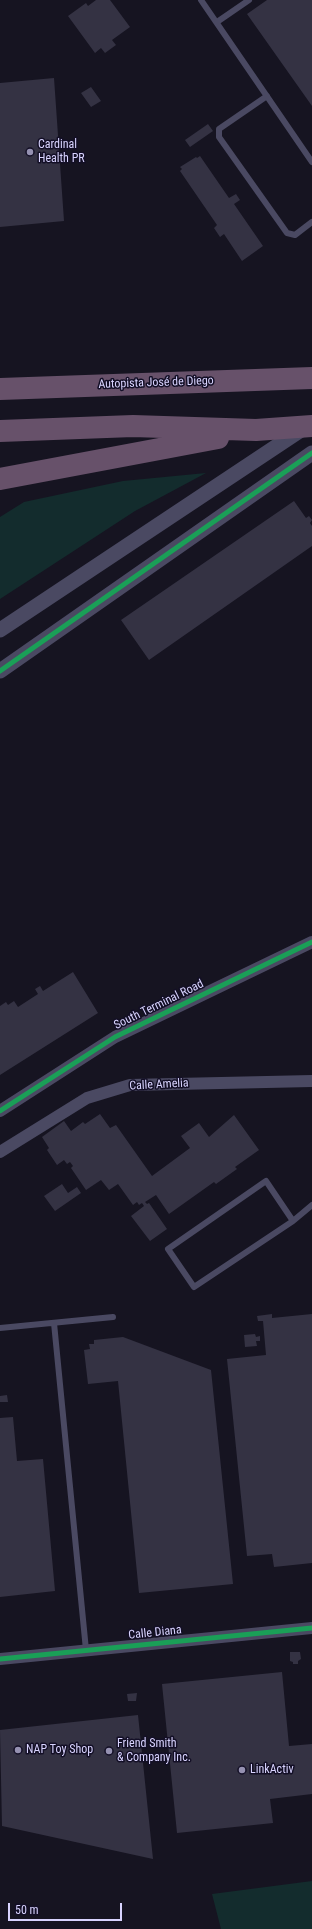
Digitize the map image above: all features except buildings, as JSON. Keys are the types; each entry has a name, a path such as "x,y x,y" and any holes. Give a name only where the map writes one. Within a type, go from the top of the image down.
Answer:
{"highway":[{"name":"Autopista José de Diego","path":"0,389 312,378"},
{"path":"0,431 133,426 256,430 312,426"},
{"path":"0,479 256,430"}],"street":[{"path":"0,630 312,423"},
{"path":"0,670 312,453"},
{"name":"South Terminal Road","path":"0,1111 115,1037 312,942"},
{"name":"Calle Amelia","path":"0,1152 87,1098 130,1085 312,1082"},
{"name":"Calle Diana","path":"0,1659 312,1628"}],"lane":[{"path":"201,0 312,162"},
{"path":"217,22 249,0"},
{"path":"267,96 219,129 219,137 287,233 295,235 312,222"},
{"path":"293,1221 266,1181 168,1249 194,1287 293,1221 312,1205"},
{"path":"0,1328 113,1318"},
{"path":"54,1323 86,1650"}],"green space":[{"path":"206,473 135,511 0,599 0,517 24,502 123,481"},
{"path":"312,1881 312,1929 221,1929 212,1894"}],"cycle path":[{"path":"0,671 312,453"},
{"path":"0,1111 115,1037 312,942"},
{"path":"0,1659 312,1628"}],"place":[{"name":"Cardinal Health PR","path":"30,152"},
{"name":"NAP Toy Shop","path":"18,1750"},
{"name":"Friend Smith & Company Inc.","path":"109,1751"},
{"name":"LinkActiv","path":"242,1770"}]}
